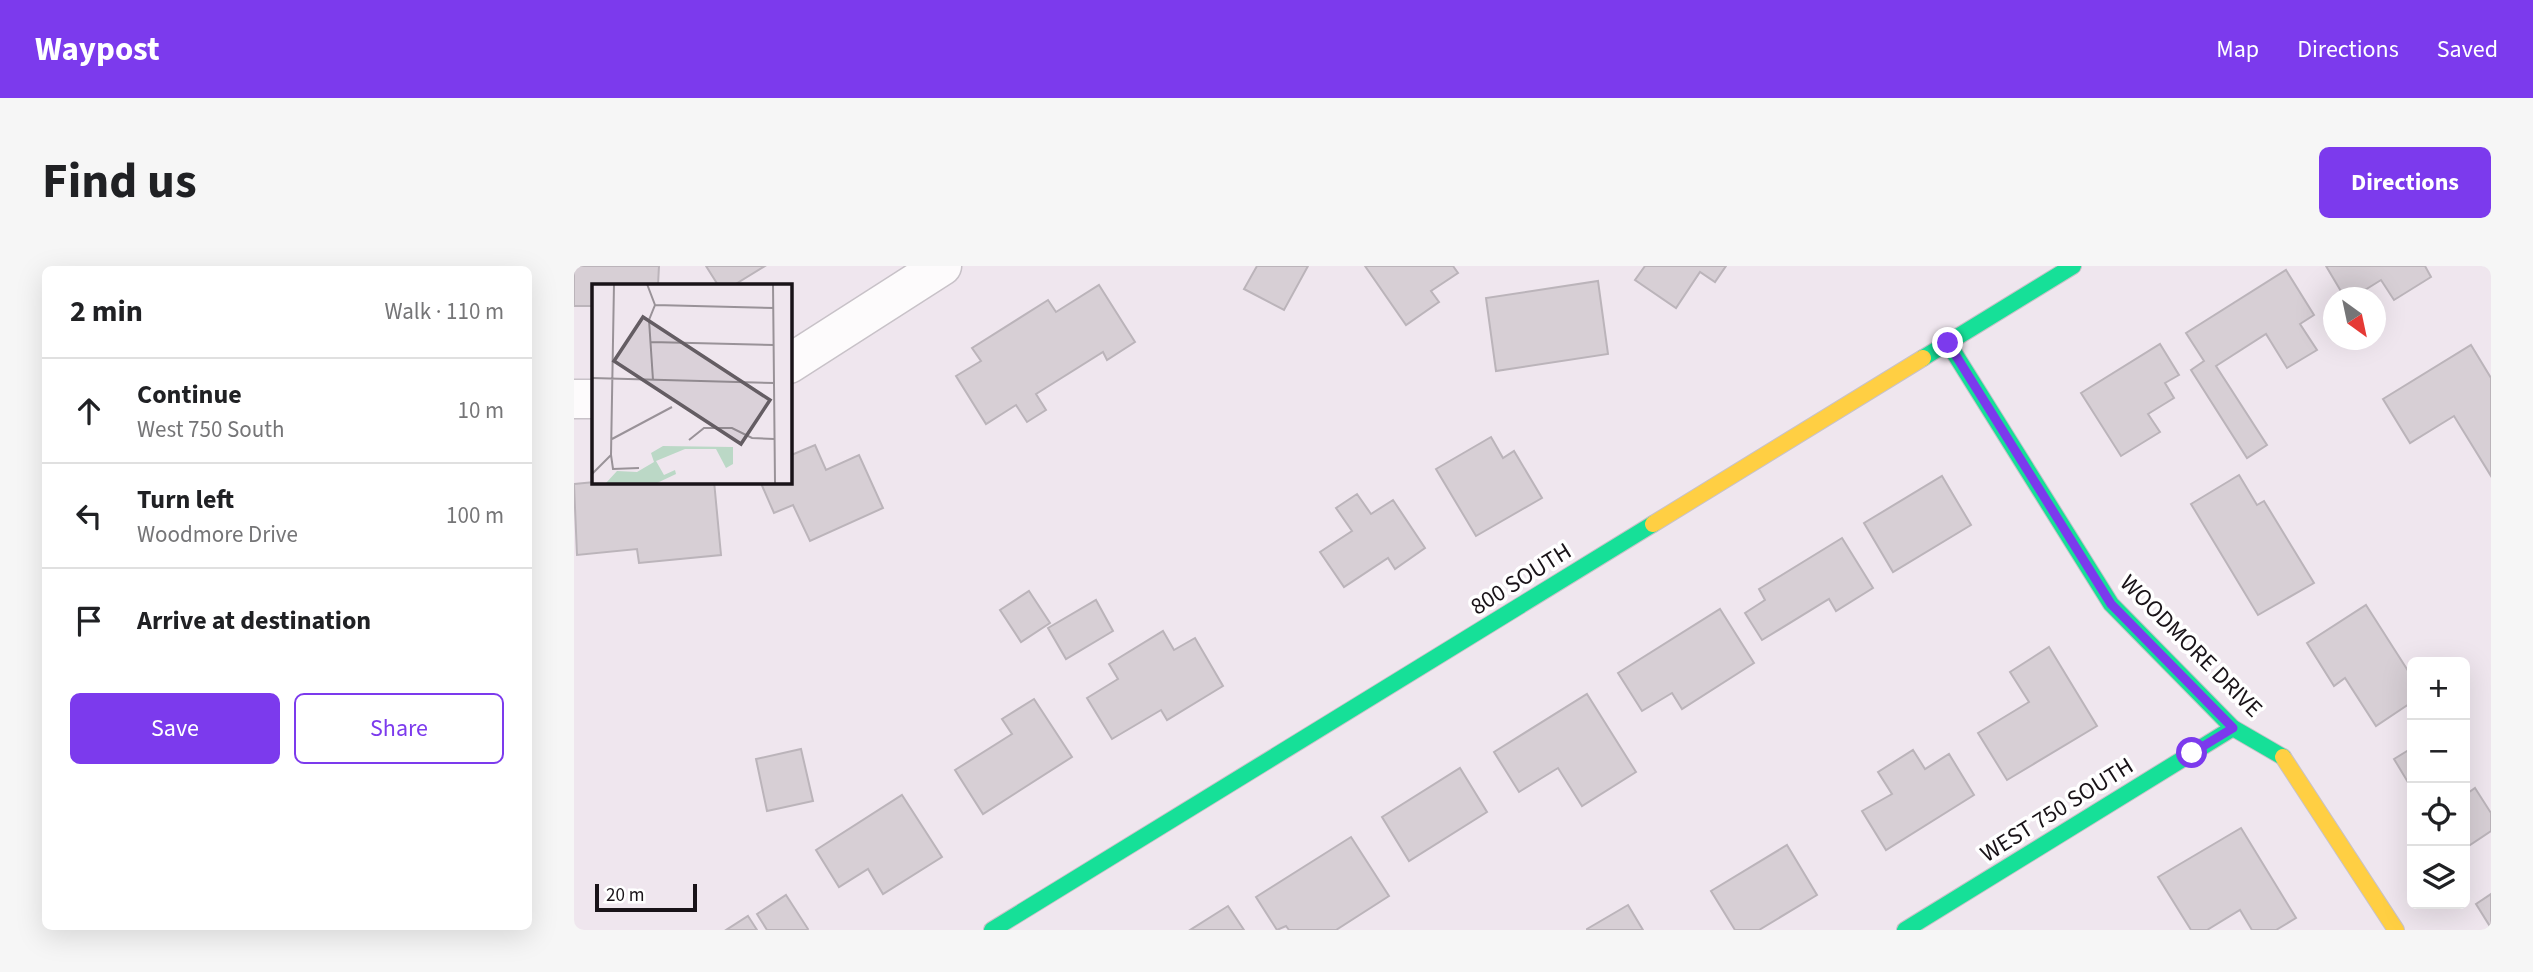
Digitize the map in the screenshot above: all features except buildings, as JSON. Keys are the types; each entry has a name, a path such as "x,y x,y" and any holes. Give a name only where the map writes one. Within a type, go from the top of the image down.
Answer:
{"street":[{"path":"791,363 942,266"},
{"name":"800 SOUTH","path":"992,930 2073,266"},
{"name":"WOODMORE DRIVE","path":"1948,343 2111,604 2233,728 2282,755 2396,930"},
{"path":"574,399 592,399"},
{"name":"WEST 750 SOUTH","path":"1905,930 2233,728"}],"traffic: fast":[{"path":"1923,358 2073,266"},
{"path":"1948,343 2111,604 2233,728 2283,757"},
{"path":"992,930 1653,524"},
{"path":"1905,930 2233,728"}],"traffic: slow":[{"path":"1653,524 1923,358"},
{"path":"2283,757 2396,930"}],"route":[{"path":"1948,343 2111,604 2233,728 2192,753"}]}
